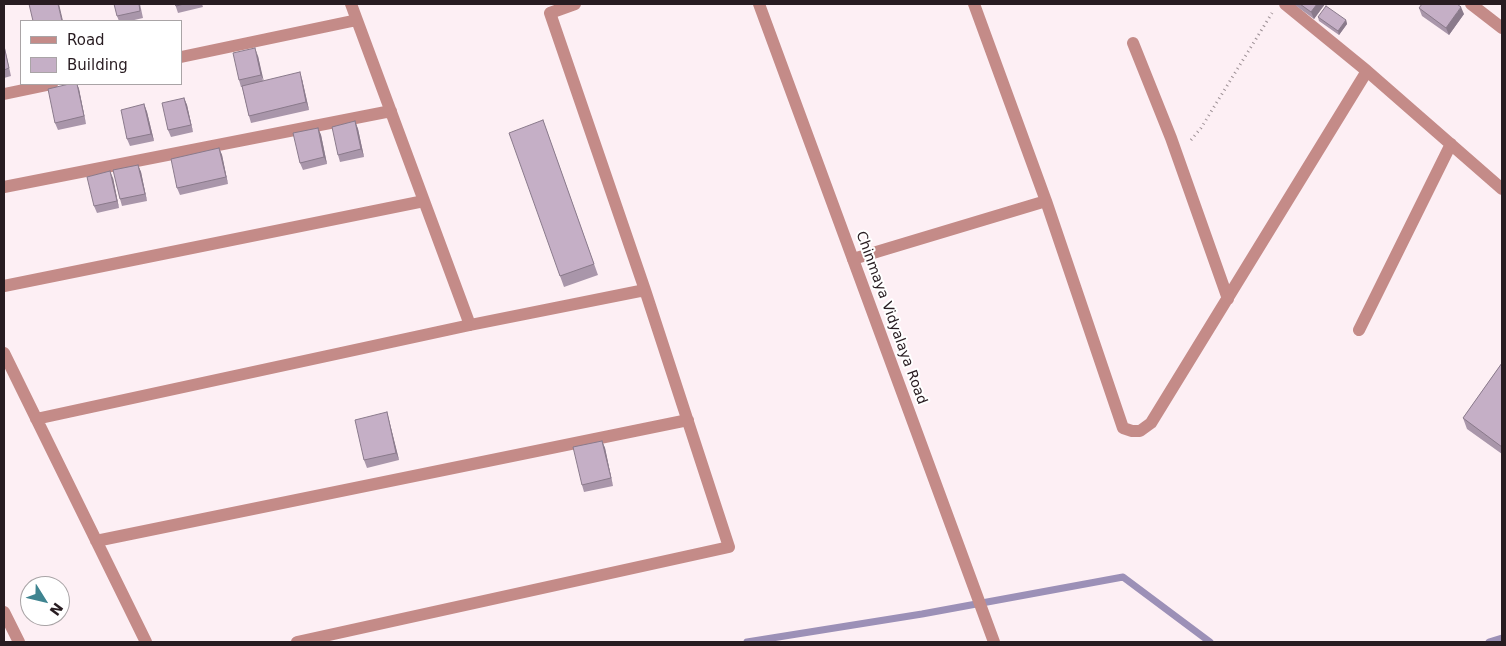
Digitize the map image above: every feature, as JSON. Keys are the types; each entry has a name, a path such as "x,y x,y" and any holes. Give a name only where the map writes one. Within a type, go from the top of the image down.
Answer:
{"street":[{"path":"351,4 470,325"},
{"path":"298,642 729,547 645,290 550,13 575,4"},
{"name":"Chinmaya Vidyalaya Road","path":"759,4 994,642"},
{"path":"974,4 1046,201 1123,428 1132,431 1140,431 1151,423 1367,71"},
{"path":"1471,4 1502,28"},
{"path":"1279,7 1367,71 1502,189"},
{"path":"182,56 357,20"},
{"path":"1133,43 1171,138 1228,300"},
{"path":"4,94 47,85"},
{"path":"4,188 391,111"},
{"path":"1359,330 1451,144"},
{"path":"4,286 424,201"},
{"path":"853,259 1046,201"},
{"path":"36,419 470,325 645,290"},
{"path":"4,353 146,642"},
{"path":"96,541 688,420"},
{"path":"4,612 19,642"}],"path":[{"path":"1171,138 1182,142 1190,141 1195,136 1279,7"}],"building":[{"path":"29,4 58,4 62,20 33,20"},
{"path":"114,4 139,4 140,11 117,16"},
{"path":"1300,4 1317,4 1311,12"},
{"path":"1422,4 1457,4 1461,7 1446,28 1419,8"},
{"path":"1326,6 1346,20 1338,31 1318,17"},
{"path":"4,46 9,68 4,70"},
{"path":"255,48 261,75 239,80 233,53"},
{"path":"300,72 306,102 249,116 242,86"},
{"path":"65,85 77,85 84,116 55,123 48,89"},
{"path":"184,98 191,125 168,130 162,103"},
{"path":"144,104 151,134 127,139 121,110"},
{"path":"543,120 594,264 560,276 509,133"},
{"path":"355,121 361,149 338,155 332,127"},
{"path":"318,128 324,157 300,163 293,133"},
{"path":"219,148 226,177 177,188 171,159"},
{"path":"138,165 145,194 120,199 113,170"},
{"path":"110,171 117,201 94,206 87,177"},
{"path":"1502,363 1502,447 1463,418"},
{"path":"387,412 396,453 364,460 355,420"},
{"path":"602,441 611,478 582,485 573,447"}],"waterway":[{"path":"747,642 922,614 1123,577 1210,642"},
{"path":"1489,642 1502,638"}]}
